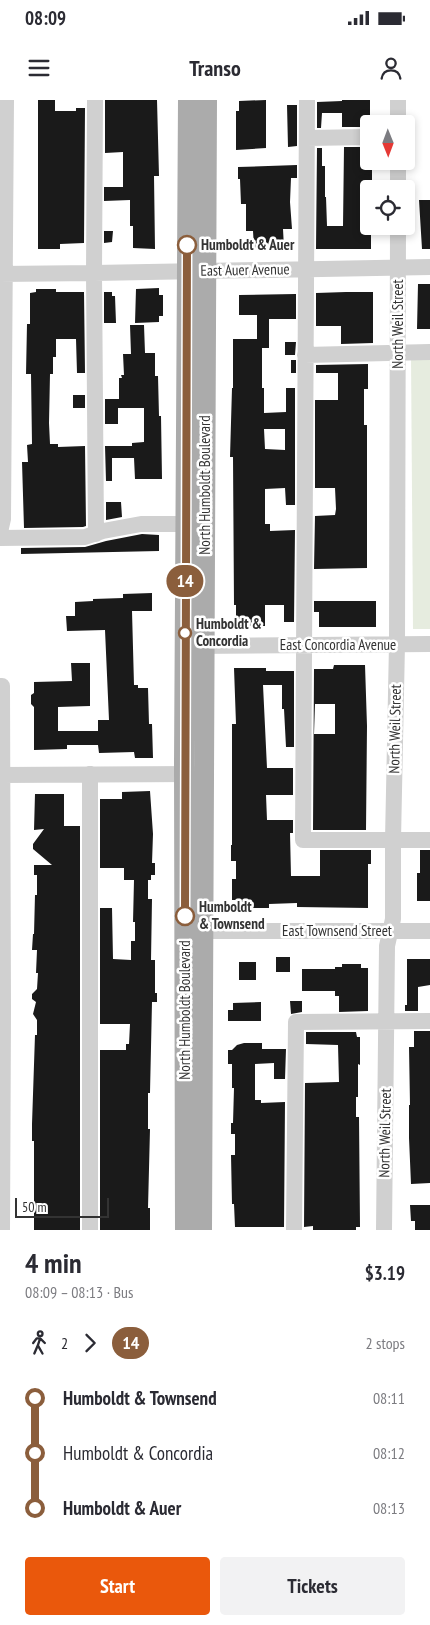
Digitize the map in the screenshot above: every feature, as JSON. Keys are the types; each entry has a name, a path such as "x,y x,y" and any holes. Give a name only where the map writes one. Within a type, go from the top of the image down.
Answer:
{"main road":[{"name":"North Humboldt Boulevard","path":"185,1230 194,931 204,774 205,646 196,270 188,100"},
{"name":"North Humboldt Boulevard","path":"202,1230 194,931 184,774 186,524 196,270 207,100"}],"street":[{"path":"0,532 4,519 3,274 6,100"},
{"path":"95,100 96,534"},
{"path":"307,100 304,354 303,840 430,840"},
{"path":"398,100 398,115"},
{"path":"306,138 360,137"},
{"name":"North Weil Street","path":"384,1230 387,946 393,919 397,644 398,235"},
{"name":"East Auer Avenue","path":"3,274 430,267"},
{"path":"304,354 430,352"},
{"path":"0,538 85,537 103,531 141,524 186,524"},
{"name":"East Concordia Avenue","path":"185,646 430,644"},
{"path":"1,686 2,1230"},
{"path":"90,774 90,1230"},
{"path":"1,775 204,774"},
{"name":"East Townsend Street","path":"194,931 430,931"},
{"path":"294,1230 296,1022 430,1022"}],"shaded area":[{"path":"411,355 430,355 430,629 413,629"}],"building":[{"path":"38,100 55,100 55,111 76,111 76,108 85,108 84,243 60,244 60,249 38,249"},
{"path":"105,100 157,100 159,176 154,176 155,249 133,248 133,226 130,226 130,200 104,201 104,187 123,187 123,152 105,153"},
{"path":"266,100 266,148 236,150 236,111 239,111 239,101"},
{"path":"370,100 370,115 360,115 360,127 342,127 342,113 322,113 321,128 317,128 317,102"},
{"path":"287,105 297,105 297,146 288,147"},
{"path":"344,147 360,147 360,170 372,170 372,180 360,180 360,235 371,235 371,249 316,249 317,148 322,148 322,166 325,166 327,226 343,226"},
{"path":"297,165 297,178 291,178 292,229 283,229 284,248 254,248 253,231 246,231 246,204 241,204 238,167"},
{"path":"419,200 430,200 430,249 422,249"},
{"path":"104,231 113,231 112,242 104,243"},
{"path":"418,284 430,284 430,329 417,329"},
{"path":"159,288 159,295 163,295 163,316 159,316 159,322 135,323 136,289"},
{"path":"36,289 56,289 56,292 84,292 85,373 77,373 76,339 56,339 56,357 53,357 53,374 50,374 49,423 50,444 58,444 58,447 85,446 86,526 83,527 24,528 22,462 28,462 27,445 32,444 31,374 26,374 27,324 30,324 30,293 36,292"},
{"path":"104,292 112,292 112,296 115,296 116,323 104,323"},
{"path":"373,292 373,343 341,344 341,326 316,326 316,293"},
{"path":"296,294 296,319 269,319 269,348 262,348 264,413 286,412 286,388 295,388 295,505 286,505 285,488 265,489 265,524 270,524 270,531 295,530 294,622 284,622 284,605 265,605 265,626 239,626 239,623 236,623 236,605 234,605 233,457 230,457 233,339 257,339 257,315 239,315 239,295","holes":["264,429 285,429 285,450 265,449"]},
{"path":"130,325 144,325 145,353 155,353 155,376 158,376 159,416 161,416 162,479 135,479 134,458 112,458 112,481 106,481 105,446 132,446 132,443 144,442 144,408 118,408 118,424 105,424 105,399 119,399 119,378 122,378 121,375 124,375 123,354 131,354"},
{"path":"285,342 296,342 295,355 285,355"},
{"path":"291,360 296,360 296,373 291,373"},
{"path":"368,364 368,389 364,389 364,425 367,425 367,568 314,569 315,516 335,515 336,509 335,488 315,488 315,400 338,400 338,373 316,373 316,365"},
{"path":"73,395 85,395 85,408 73,408"},
{"path":"106,502 121,502 122,517 106,520"},
{"path":"142,534 159,535 159,551 21,554 21,548 85,547"},
{"path":"152,593 152,611 132,611 134,685 138,685 138,688 148,688 149,724 152,724 153,758 135,758 134,752 99,753 98,745 67,745 67,749 34,750 34,707 31,704 31,695 34,693 34,682 72,681 71,663 90,663 90,706 58,707 58,731 98,731 98,720 109,720 105,630 67,631 66,616 75,616 75,602 123,598 123,594"},
{"path":"314,601 376,601 376,627 319,627 319,612 314,612"},
{"path":"334,665 365,665 367,726 366,830 313,830 314,669 333,669","holes":["315,704 335,704 335,734 314,734"]},
{"path":"234,668 266,668 266,671 294,671 294,747 286,747 284,709 282,709 282,685 263,685 267,768 293,768 293,795 266,795 267,820 293,820 293,833 290,833 291,876 320,876 320,850 371,850 371,864 368,864 368,908 297,907 297,903 269,904 269,908 236,908 236,900 232,900 232,879 236,879 236,861 231,861 232,724 236,724"},
{"path":"150,791 153,834 152,863 155,863 155,875 151,875 151,880 148,880 148,899 152,899 151,960 155,960 155,993 157,993 157,1002 152,1002 150,1093 148,1093 148,1129 150,1129 148,1208 150,1208 150,1230 100,1230 100,1050 126,1050 126,1044 129,1044 130,1024 100,1024 100,908 112,908 113,959 131,960 131,941 135,941 135,922 133,922 134,880 124,880 124,868 100,868 100,799 122,799 122,792"},
{"path":"35,794 64,794 64,826 80,826 80,1230 34,1230 34,1141 32,1141 32,1124 37,1020 33,1014 36,1002 32,999 32,994 37,989 38,973 36,973 37,950 32,950 35,895 37,895 37,875 34,875 34,865 52,865 33,849 33,844 44,829 34,830"},
{"path":"420,850 430,850 430,901 417,901 417,873 420,873"},
{"path":"276,957 290,957 290,972 276,972"},
{"path":"407,959 430,959 430,985 418,987 418,1011 405,1011 405,1005 407,1005"},
{"path":"239,962 256,962 256,980 239,980"},
{"path":"342,964 361,964 361,968 368,968 368,1011 339,1012 339,996 335,996 335,991 302,991 302,969 335,969 335,967 342,967"},
{"path":"290,1001 302,1001 302,1012 291,1014"},
{"path":"261,1002 261,1021 228,1021 228,1010 233,1010 233,1003"},
{"path":"414,1031 430,1031 430,1183 411,1184 409,1047 414,1047"},
{"path":"306,1032 356,1032 357,1037 360,1037 356,1117 359,1117 360,1227 356,1227 356,1230 313,1230 313,1226 304,1227 305,1083 339,1082 338,1045 306,1044"},
{"path":"262,1043 262,1049 286,1049 285,1079 274,1079 274,1063 255,1064 255,1100 261,1100 261,1103 285,1102 284,1227 235,1227 234,1204 232,1204 231,1155 235,1155 235,1134 231,1134 234,1088 232,1088 232,1064 228,1064 228,1050 232,1050 237,1045"},
{"path":"410,1205 430,1205 430,1230 415,1230 415,1221 411,1221"}],"bus line":[{"name":"14","path":"185,916 187,245"}],"place":[{"name":"Humboldt & Auer","path":"187,245"},
{"name":"Humboldt & Concordia","path":"185,633"},
{"name":"Humboldt & Townsend","path":"185,916"}]}
